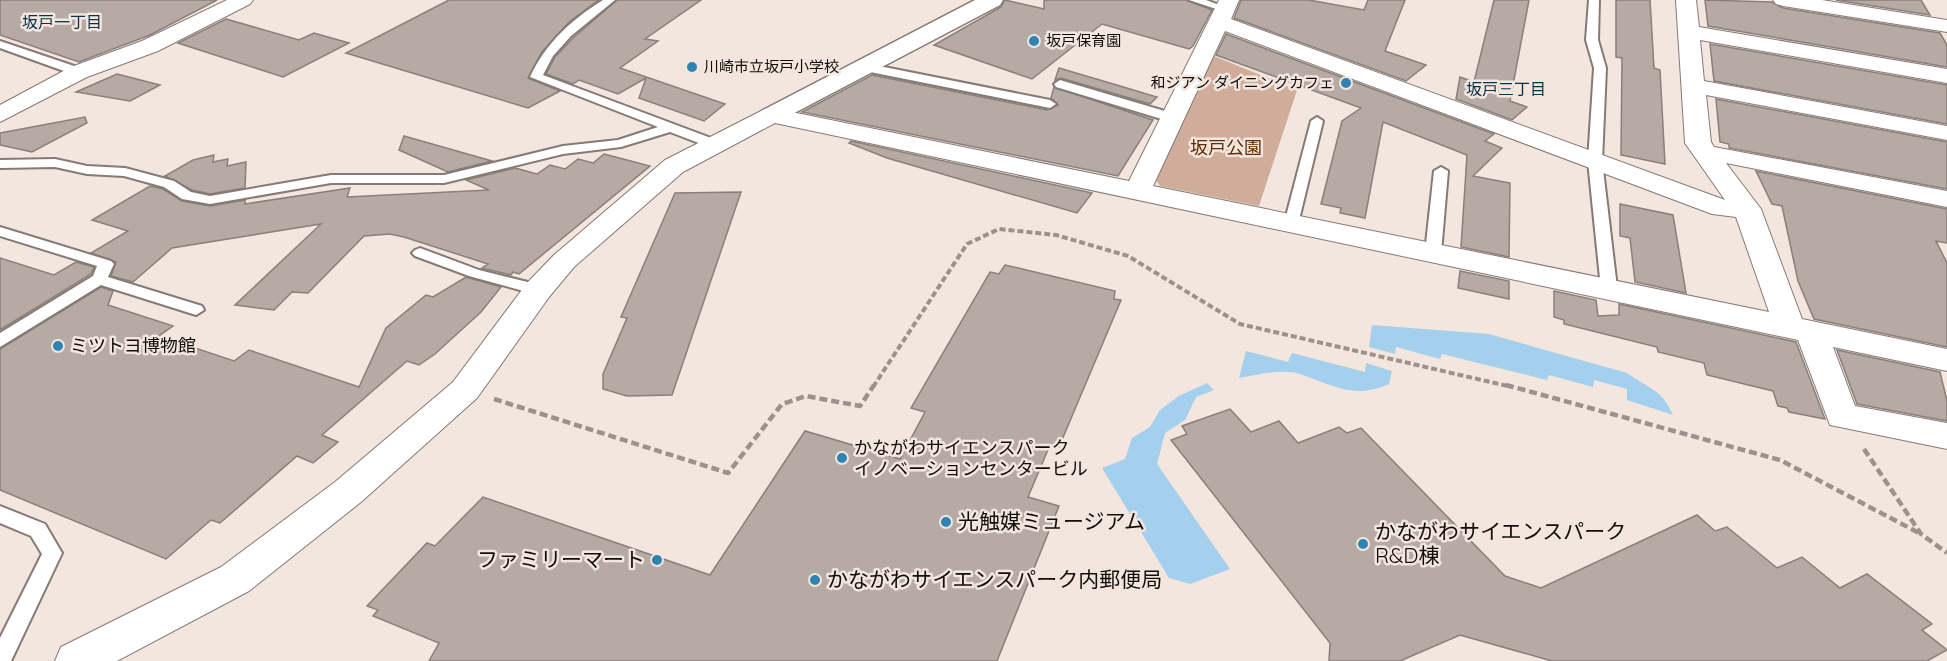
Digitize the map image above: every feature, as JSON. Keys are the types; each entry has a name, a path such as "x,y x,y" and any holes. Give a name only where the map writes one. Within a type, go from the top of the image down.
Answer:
{"street":[{"path":"0,115 80,72 150,46 243,0"},
{"path":"76,661 235,579 348,492 465,390 538,290 564,261 674,166 992,0"},
{"path":"1686,0 1698,144 1747,209 1800,329 1842,416 1947,436"},
{"path":"1794,1 1947,26"},
{"path":"1137,192 1224,10 1595,161 1722,208 1747,209"},
{"path":"1689,33 1947,76"},
{"path":"1693,86 1947,133"},
{"path":"772,115 1947,360"},
{"path":"1705,154 1732,156 1947,199"}],"lane":[{"path":"610,0 592,11 573,28 541,63 536,77 714,144"},
{"path":"1194,0 1224,10"},
{"path":"1594,0 1592,40 1600,68 1595,161 1609,288"},
{"path":"0,44 80,72"},
{"path":"864,67 1050,104"},
{"path":"1060,84 1173,118"},
{"path":"1291,224 1317,121"},
{"path":"0,164 55,163 87,170 125,172 169,184 187,196 210,200 331,179 444,179 563,150 596,148 621,143 672,127"},
{"path":"1433,253 1441,171"},
{"path":"0,231 106,264 99,279 0,341"},
{"path":"420,253 474,273 538,290"},
{"path":"99,279 196,310"},
{"path":"0,513 38,530 52,553 0,661"}],"path":[{"path":"465,390 728,473 782,404 806,396 860,406 967,244 999,229 1056,236 1128,256 1240,324 1522,389 1780,460 1922,534 1947,553"},
{"path":"1842,416 1922,534"}],"green space":[{"name":"坂戸公園","path":"1214,56 1297,90 1259,206 1160,186 1155,179"}],"water":[{"path":"1372,325 1489,334 1627,373 1654,390 1669,406 1673,415 1627,400 1627,389 1594,380 1593,387 1549,375 1547,380 1442,354 1440,359 1396,347 1395,354 1369,347"},
{"path":"1246,351 1288,362 1292,353 1365,372 1366,363 1392,371 1389,384 1365,391 1343,389 1293,372 1239,378"},
{"path":"1207,383 1214,390 1196,397 1185,420 1165,433 1157,464 1230,569 1190,584 1169,578 1102,468 1125,459 1132,438 1150,427 1160,410 1179,396"}],"building":[{"path":"0,0 217,0 150,35 79,62 0,35"},
{"path":"449,0 599,0 569,22 542,52 528,78 560,91 528,108 346,53"},
{"path":"617,0 701,0 645,39 658,41 620,68 725,104 704,121 639,98 646,78 618,94 579,80 573,84 546,74 555,57 573,38"},
{"path":"1005,0 1044,9 1044,0 1187,0 1212,10 1193,46 1189,49 1102,24 1032,79 934,45 1001,7"},
{"path":"1241,0 1309,0 1364,10 1368,0 1405,0 1385,51 1426,65 1406,81 1234,18"},
{"path":"1494,0 1529,0 1510,101 1527,107 1512,120 1456,99 1460,77 1474,82"},
{"path":"1616,0 1650,0 1654,68 1660,70 1665,164 1621,155 1622,58 1616,57"},
{"path":"1705,0 1772,2 1783,8 1940,33 1947,45 1947,67 1708,26"},
{"path":"1836,0 1921,0 1930,15"},
{"path":"226,19 299,40 314,33 349,43 283,77 178,43"},
{"path":"1226,34 1494,134 1485,141 1502,148 1473,176 1510,183 1509,257 1461,247 1467,155 1383,122 1365,218 1340,213 1341,208 1321,204 1342,121 1361,108 1216,55"},
{"path":"1710,44 1947,85 1947,124 1714,81"},
{"path":"1059,68 1157,97 1150,104 1061,78 1055,80"},
{"path":"117,74 160,85 130,101 76,92"},
{"path":"872,75 1047,110 1058,105 1051,98 1054,87 1153,120 1118,176 802,112"},
{"path":"1716,99 1947,142 1947,189 1729,148 1729,144 1720,142"},
{"path":"85,117 87,123 32,152 0,145 0,133"},
{"path":"404,136 492,161 448,172 399,150"},
{"path":"851,141 1092,193 1077,213 887,158 849,143"},
{"path":"604,154 650,166 519,274 513,272 511,275 482,268 488,264 404,237 390,234 364,236 308,293 292,292 274,310 235,305 321,224 172,248 133,282 111,276 116,262 91,253 128,231 92,220 150,186 163,189 182,201 210,206 245,200 245,204 350,188 347,197 489,190 466,180 515,168 537,174 550,165 565,169 578,159 593,163"},
{"path":"214,155 213,162 228,159 227,166 246,162 245,188 210,194 192,190 165,176 193,160"},
{"path":"1756,171 1947,209 1947,243 1936,241 1947,263 1947,347 1814,319 1798,281 1782,206 1772,204"},
{"path":"741,192 672,395 627,396 603,389 603,374 627,318 621,317 675,193"},
{"path":"1620,204 1673,215 1686,293 1635,282 1630,238 1620,236"},
{"path":"0,258 54,275 76,262 94,267 91,274 0,330"},
{"name":"かながわサイエンスパーク イノベーションセンタービル","path":"1005,265 1115,291 1114,299 1121,300 1059,447 1050,445 1028,497 1059,506 997,661 429,661 439,643 373,616 378,610 367,606 427,543 435,546 483,497 710,575 805,431 900,459 925,412 911,408 990,272 999,274"},
{"path":"1460,271 1509,281 1509,299 1458,288"},
{"path":"466,277 501,287 481,312 435,354 419,365 407,361 322,435 338,442 313,463 297,456 220,523 211,520 166,559 0,490 0,349 101,287 113,291 108,305 173,326 159,336 234,361 249,350 359,387 386,328 426,295 433,297"},
{"path":"1554,291 1596,300 1598,316 1619,315 1619,304 1796,342 1825,419 1789,412 1787,408 1778,406 1773,391 1707,375 1704,363 1658,352 1657,347 1564,324 1564,320 1554,317"},
{"path":"1837,350 1940,372 1947,401 1947,421 1857,404"},
{"name":"かながわサイエンスパーク R&D棟","path":"1230,409 1251,432 1279,421 1298,443 1339,427 1347,433 1361,428 1505,576 1541,588 1697,515 1715,531 1727,527 1777,568 1802,557 1840,588 1867,574 1932,624 1922,630 1947,650 1927,661 1552,661 1460,635 1400,661 1329,661 1330,643 1171,440 1187,434 1182,426"}],"place":[{"name":"坂戸保育園","path":"1034,41"},
{"name":"川崎市立坂戸小学校","path":"692,67"},
{"name":"和ジアン ダイニングカフェ","path":"1346,83"},
{"name":"ミツトヨ博物館","path":"58,346"},
{"name":"かながわサイエンスパーク イノベーションセンタービル","path":"842,458"},
{"name":"光触媒ミュージアム","path":"946,522"},
{"name":"かながわサイエンスパーク R&D棟","path":"1363,544"},
{"name":"ファミリーマート","path":"657,560"},
{"name":"かながわサイエンスパーク内郵便局","path":"815,580"}],"district":[{"name":"坂戸一丁目","path":"62,22"},
{"name":"坂戸三丁目","path":"1506,89"}]}
